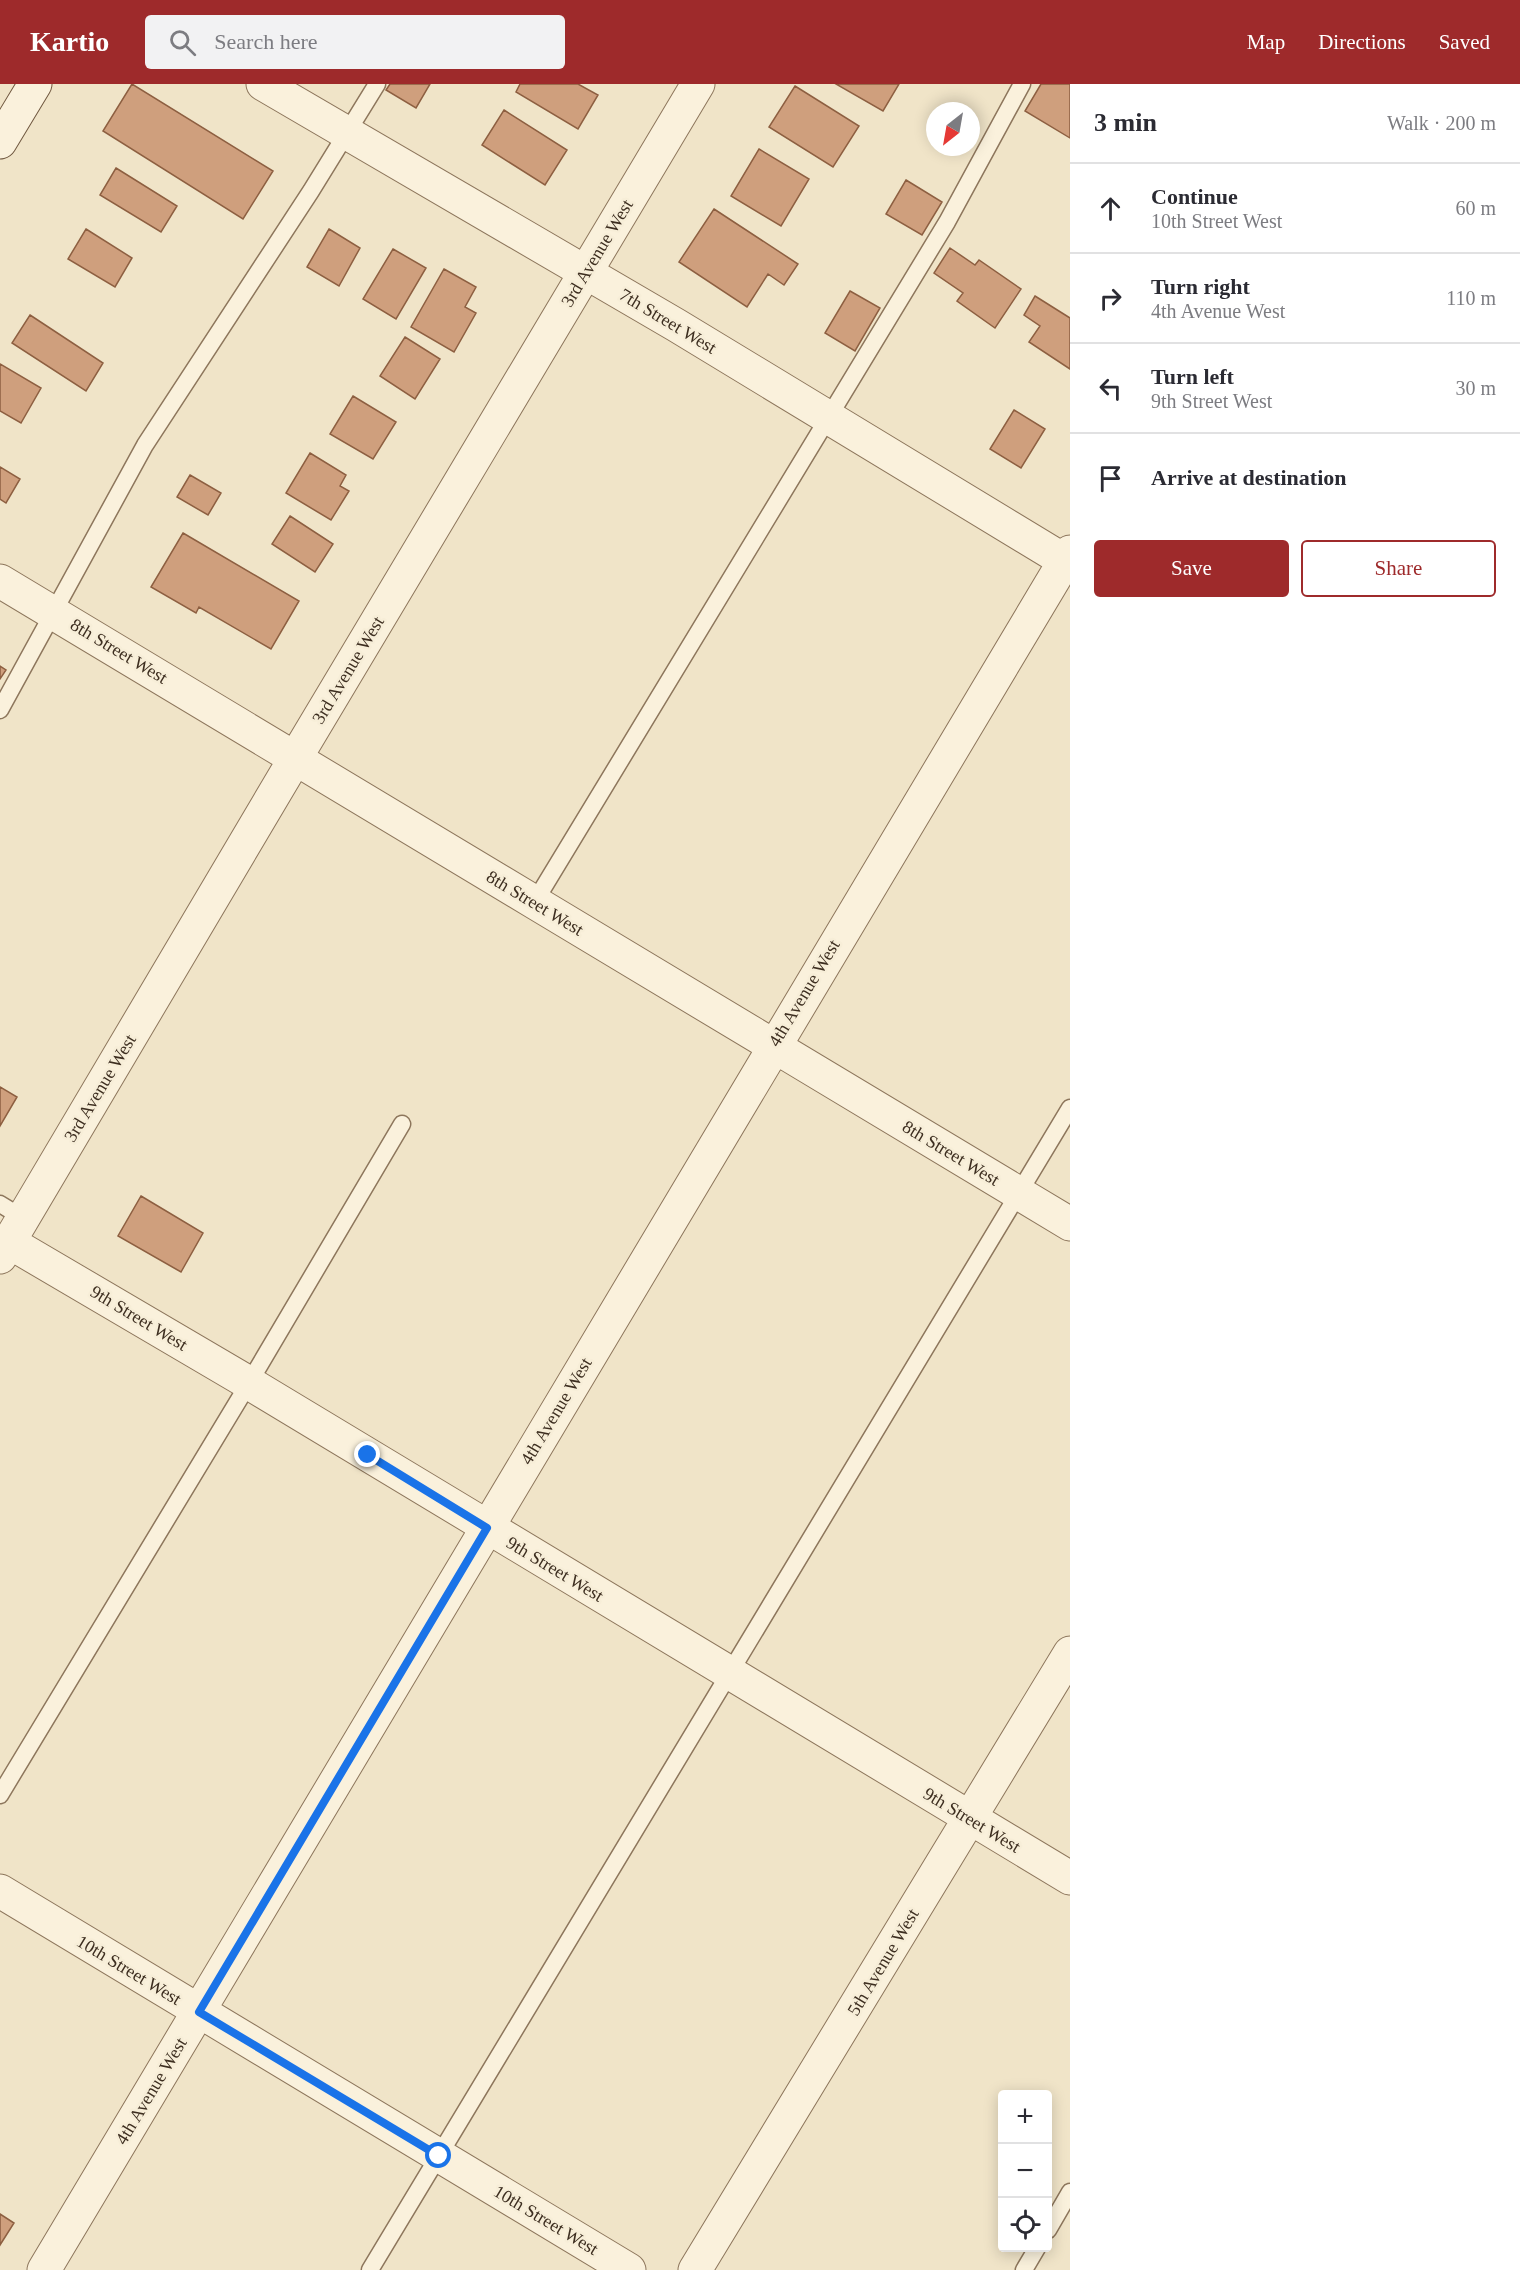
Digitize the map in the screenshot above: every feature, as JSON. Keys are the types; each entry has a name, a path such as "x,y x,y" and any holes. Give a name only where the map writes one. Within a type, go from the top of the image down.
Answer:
{"street":[{"path":"0,142 35,84"},
{"name":"7th Street West","path":"263,84 1068,559"},
{"name":"3rd Avenue West","path":"8,1230 296,757 698,84"},
{"name":"4th Avenue West","path":"44,2270 772,1046 1068,559"},
{"name":"8th Street West","path":"0,581 1070,1224"},
{"name":"9th Street West","path":"8,1230 249,1383 1070,1878"},
{"name":"5th Avenue West","path":"695,2270 1070,1653"},
{"name":"10th Street West","path":"0,1892 629,2270"}],"lane":[{"path":"0,710 145,445 377,84"},
{"path":"534,903 947,222 1022,84"},
{"path":"370,2270 1070,1108"},
{"path":"0,1795 249,1383 402,1124"},
{"path":"1052,2222 1070,2192"},
{"path":"1023,2270 1034,2252"}],"building":[{"path":"132,84 273,171 243,219 103,131"},
{"path":"390,84 430,84 416,108 386,90"},
{"path":"520,84 578,84 598,95 578,129 516,92"},
{"path":"836,84 899,84 883,111"},
{"path":"1041,84 1070,84 1070,138 1025,111"},
{"path":"795,86 859,126 833,167 769,127"},
{"path":"504,110 567,150 545,185 482,145"},
{"path":"759,149 809,179 781,226 731,196"},
{"path":"116,168 177,206 161,232 100,195"},
{"path":"906,180 942,202 922,235 886,214"},
{"path":"714,209 798,264 784,285 768,274 747,307 679,262"},
{"path":"86,229 132,258 115,287 68,259"},
{"path":"329,229 360,248 339,286 307,267"},
{"path":"950,248 975,265 979,260 1021,289 995,328 957,301 963,293 934,273"},
{"path":"393,249 426,268 396,319 363,299"},
{"path":"444,269 476,287 465,307 476,313 454,352 411,327"},
{"path":"850,291 880,308 855,351 825,333"},
{"path":"1035,296 1070,318 1070,369 1029,342 1040,326 1024,315"},
{"path":"30,315 103,363 86,391 12,343"},
{"path":"405,337 440,359 415,399 380,376"},
{"path":"0,364 41,388 21,423 0,411"},
{"path":"353,396 396,422 373,459 330,434"},
{"path":"1014,410 1045,429 1021,468 990,449"},
{"path":"310,453 346,475 340,486 349,491 331,520 286,493"},
{"path":"0,467 20,479 6,503 0,499"},
{"path":"190,475 221,493 208,515 177,497"},
{"path":"290,516 333,544 315,572 272,544"},
{"path":"183,533 299,601 271,649 199,607 196,613 151,587"},
{"path":"0,666 6,670 0,679"},
{"path":"0,1087 17,1097 0,1126"},
{"path":"141,1196 203,1233 181,1272 118,1236"},
{"path":"0,2214 14,2223 0,2245"}],"route":[{"path":"368,1455 487,1528 199,2012 439,2156"}]}
